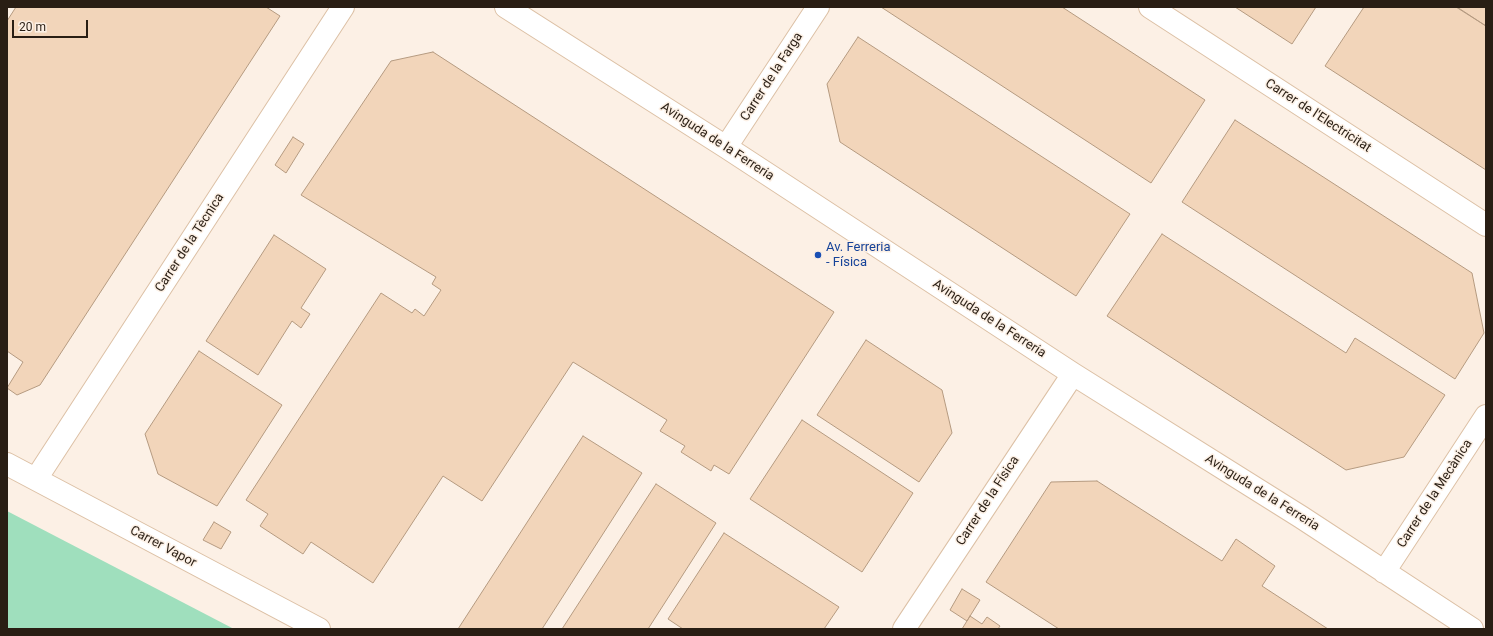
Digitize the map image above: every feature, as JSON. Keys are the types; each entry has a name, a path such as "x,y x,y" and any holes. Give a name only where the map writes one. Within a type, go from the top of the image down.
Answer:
{"street":[{"name":"Carrer de la Tècnica","path":"36,479 343,7"},
{"name":"Avinguda de la Ferreria","path":"506,7 726,147 1073,374 1301,517 1472,629"},
{"name":"Carrer de la Farga","path":"726,147 818,7"},
{"name":"Carrer de l'Electricitat","path":"1150,7 1486,225"},
{"name":"Carrer de la Física","path":"904,629 1073,374"},
{"name":"Carrer de la Mecànica","path":"1384,572 1486,416"},
{"name":"Carrer Vapor","path":"7,464 319,629"}],"green space":[{"path":"7,511 234,629 7,629"}],"building":[{"path":"16,7 266,7 280,16 40,385 17,395 7,388 23,362 7,351 7,21"},
{"path":"881,7 1062,7 1205,100 1151,183"},
{"path":"1235,7 1316,7 1292,44"},
{"path":"1364,7 1456,7 1486,26 1486,170 1325,66"},
{"path":"1457,7 1486,7 1486,26"},
{"path":"858,37 1130,214 1076,296 840,142 827,84"},
{"path":"433,52 834,312 729,474 714,465 711,471 681,452 685,446 660,431 667,420 573,362 482,501 443,476 373,583 311,542 303,554 260,526 268,514 246,500 381,293 412,313 415,309 424,316 441,290 432,284 436,277 301,195 391,61"},
{"path":"1235,120 1472,273 1484,333 1455,379 1182,202"},
{"path":"293,137 304,144 286,173 275,165"},
{"path":"1162,234 1346,353 1355,338 1445,395 1404,457 1346,470 1107,316"},
{"path":"274,235 326,269 301,308 310,314 301,328 292,321 258,375 206,341"},
{"path":"866,340 942,390 952,433 919,482 817,415"},
{"path":"199,351 282,405 217,506 158,474 145,434"},
{"path":"802,420 913,493 862,572 750,499"},
{"path":"583,436 642,473 542,629 458,629"},
{"path":"1097,481 1222,561 1236,539 1275,566 1262,586 1328,629 1059,629 986,582 1051,482"},
{"path":"656,484 716,523 648,629 562,629"},
{"path":"214,522 231,532 221,549 203,540"},
{"path":"724,533 839,607 824,629 683,629 668,619"},
{"path":"962,589 980,600 967,621 950,610"},
{"path":"970,616 982,624 987,617 1000,626 998,629 962,629"}],"place":[{"name":"Av. Ferreria - Física","path":"818,255"}]}
